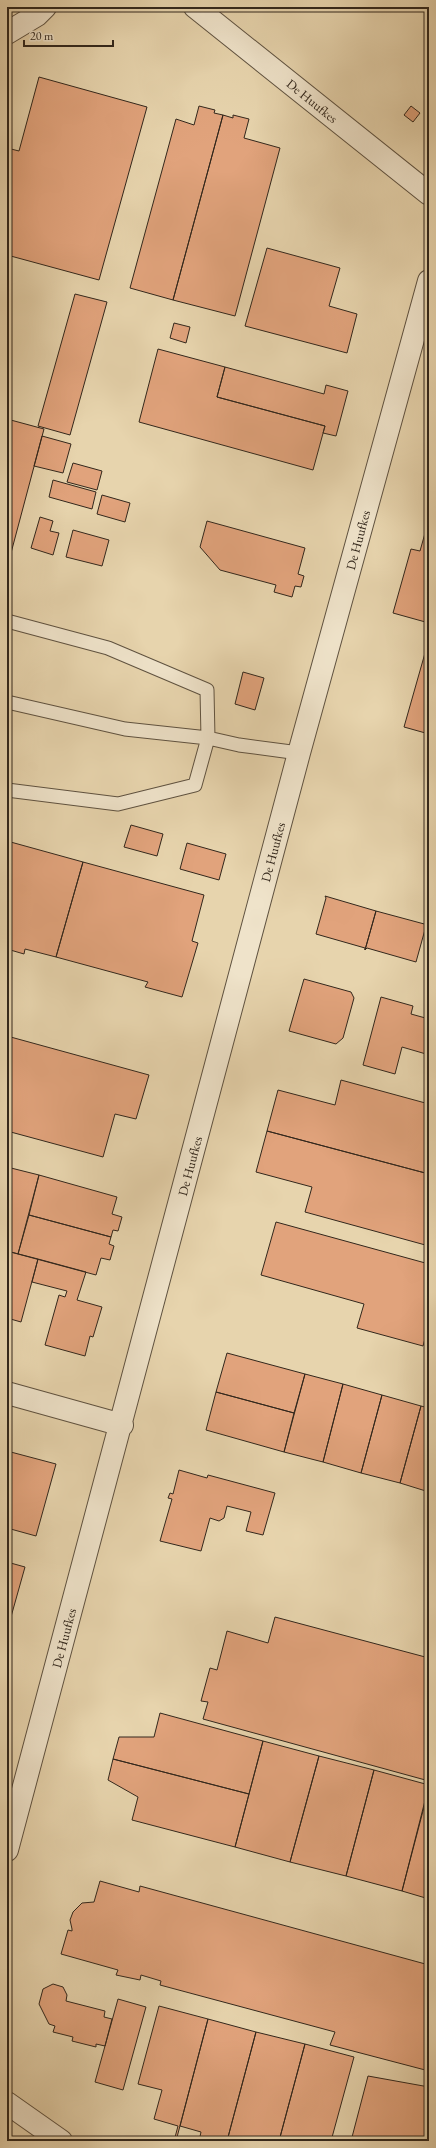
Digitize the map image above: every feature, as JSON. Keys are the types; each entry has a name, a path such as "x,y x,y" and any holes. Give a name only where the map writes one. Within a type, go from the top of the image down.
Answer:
{"street":[{"path":"7,33 36,15 45,7"},
{"name":"De Huufkes","path":"195,7 429,194"},
{"name":"De Huufkes","path":"7,1850 122,1425 299,754 429,281"},
{"path":"7,1393 122,1425"},
{"path":"7,2103 61,2141"}],"lane":[{"path":"7,621 108,648 207,690 208,738 195,785 118,804 7,790"},
{"path":"7,702 125,729 208,738 239,745 299,754"}],"building":[{"path":"39,77 147,107 99,280 7,255 7,148 19,151"},
{"path":"199,106 215,110 214,113 223,115 173,300 130,288 176,119 194,125"},
{"path":"411,106 420,113 413,122 404,115"},
{"path":"223,115 233,118 233,115 249,119 244,138 280,148 235,316 173,300"},
{"path":"267,248 340,268 329,306 357,314 347,353 245,326"},
{"path":"75,294 107,302 70,435 38,426"},
{"path":"174,323 190,327 186,343 170,338"},
{"path":"158,349 225,367 217,397 325,426 313,470 139,422"},
{"path":"225,367 324,394 326,385 348,391 336,436 323,433 325,426 217,397"},
{"path":"7,419 44,429 7,568"},
{"path":"42,436 71,444 63,473 34,466"},
{"path":"73,463 102,471 97,490 67,482"},
{"path":"53,480 96,492 92,509 49,497"},
{"path":"102,495 130,503 125,522 97,514"},
{"path":"40,517 53,521 50,531 59,533 53,555 31,548"},
{"path":"429,519 429,623 393,613 411,549 420,551"},
{"path":"207,521 305,548 298,574 304,576 301,587 295,586 292,597 274,592 276,585 220,570 200,547"},
{"path":"73,530 109,540 102,566 66,557"},
{"path":"429,639 429,734 404,727"},
{"path":"243,672 264,678 255,710 235,704"},
{"path":"131,825 163,834 157,856 124,847"},
{"path":"7,841 83,862 56,957 25,949 24,954 7,949"},
{"path":"187,843 226,854 219,880 180,869"},
{"path":"83,862 204,895 192,941 198,943 182,997 145,987 148,982 56,957"},
{"path":"325,896 376,911 365,950 365,948 316,934 326,898"},
{"path":"376,911 428,925 426,926 416,962 367,948 365,950"},
{"path":"304,979 351,992 354,998 343,1038 336,1044 289,1031"},
{"path":"381,997 413,1006 411,1014 429,1019 429,1043 426,1054 402,1047 395,1074 363,1065"},
{"path":"7,1036 149,1075 136,1119 115,1114 103,1157 7,1131"},
{"path":"341,1080 429,1104 429,1174 267,1131 278,1090 335,1105"},
{"path":"267,1131 429,1174 429,1246 305,1212 312,1187 256,1172"},
{"path":"7,1167 39,1175 18,1254 7,1251"},
{"path":"39,1175 117,1197 112,1214 122,1217 118,1231 113,1230 111,1237 29,1215"},
{"path":"29,1215 111,1237 109,1244 114,1246 110,1260 101,1258 96,1275 18,1254"},
{"path":"276,1222 429,1264 429,1324 423,1346 357,1328 364,1304 261,1275"},
{"path":"7,1251 38,1259 21,1322 7,1318"},
{"path":"38,1259 86,1272 77,1300 102,1307 93,1337 90,1336 85,1356 45,1345 59,1295 65,1297 67,1291 32,1282"},
{"path":"227,1353 305,1374 294,1413 216,1392"},
{"path":"305,1374 343,1384 323,1462 284,1452"},
{"path":"343,1384 382,1395 361,1473 323,1462"},
{"path":"216,1392 294,1413 284,1452 206,1430"},
{"path":"382,1395 421,1406 400,1483 361,1473"},
{"path":"421,1406 429,1408 429,1492 400,1483"},
{"path":"7,1451 56,1464 36,1536 7,1528"},
{"path":"179,1470 207,1478 208,1475 275,1493 263,1535 246,1531 251,1512 227,1506 224,1518 219,1521 210,1518 201,1551 160,1541 172,1499 168,1498 170,1493 173,1494"},
{"path":"7,1562 25,1567 7,1631"},
{"path":"275,1617 429,1658 429,1781 203,1719 208,1702 201,1701 210,1668 217,1670 227,1631 268,1643"},
{"path":"160,1713 263,1741 249,1794 113,1759 119,1737 154,1737"},
{"path":"263,1741 319,1756 290,1862 235,1847"},
{"path":"319,1756 374,1770 346,1876 290,1862"},
{"path":"113,1759 249,1794 235,1847 132,1820 138,1797 108,1780"},
{"path":"374,1770 429,1785 402,1891 346,1876"},
{"path":"429,1788 429,1899 402,1891"},
{"path":"100,1881 139,1892 140,1886 429,1965 429,2071 330,2045 335,2032 160,1985 161,1981 141,1975 140,1980 116,1975 118,1970 61,1954 68,1930 72,1931 70,1920 73,1912 82,1903 94,1902"},
{"path":"53,1984 63,1987 67,1995 66,2001 105,2011 104,2017 112,2019 105,2046 96,2044 96,2047 72,2041 73,2037 53,2032 55,2026 49,2024 39,2004 43,1989"},
{"path":"118,1999 146,2007 123,2090 95,2082"},
{"path":"159,2006 208,2019 176,2141 174,2141 178,2126 154,2119 162,2090 138,2084"},
{"path":"208,2019 256,2032 227,2141 199,2141 201,2132 180,2126"},
{"path":"256,2032 305,2044 279,2141 227,2141"},
{"path":"305,2044 354,2057 331,2141 279,2141"},
{"path":"368,2076 429,2087 429,2141 351,2141"}]}
